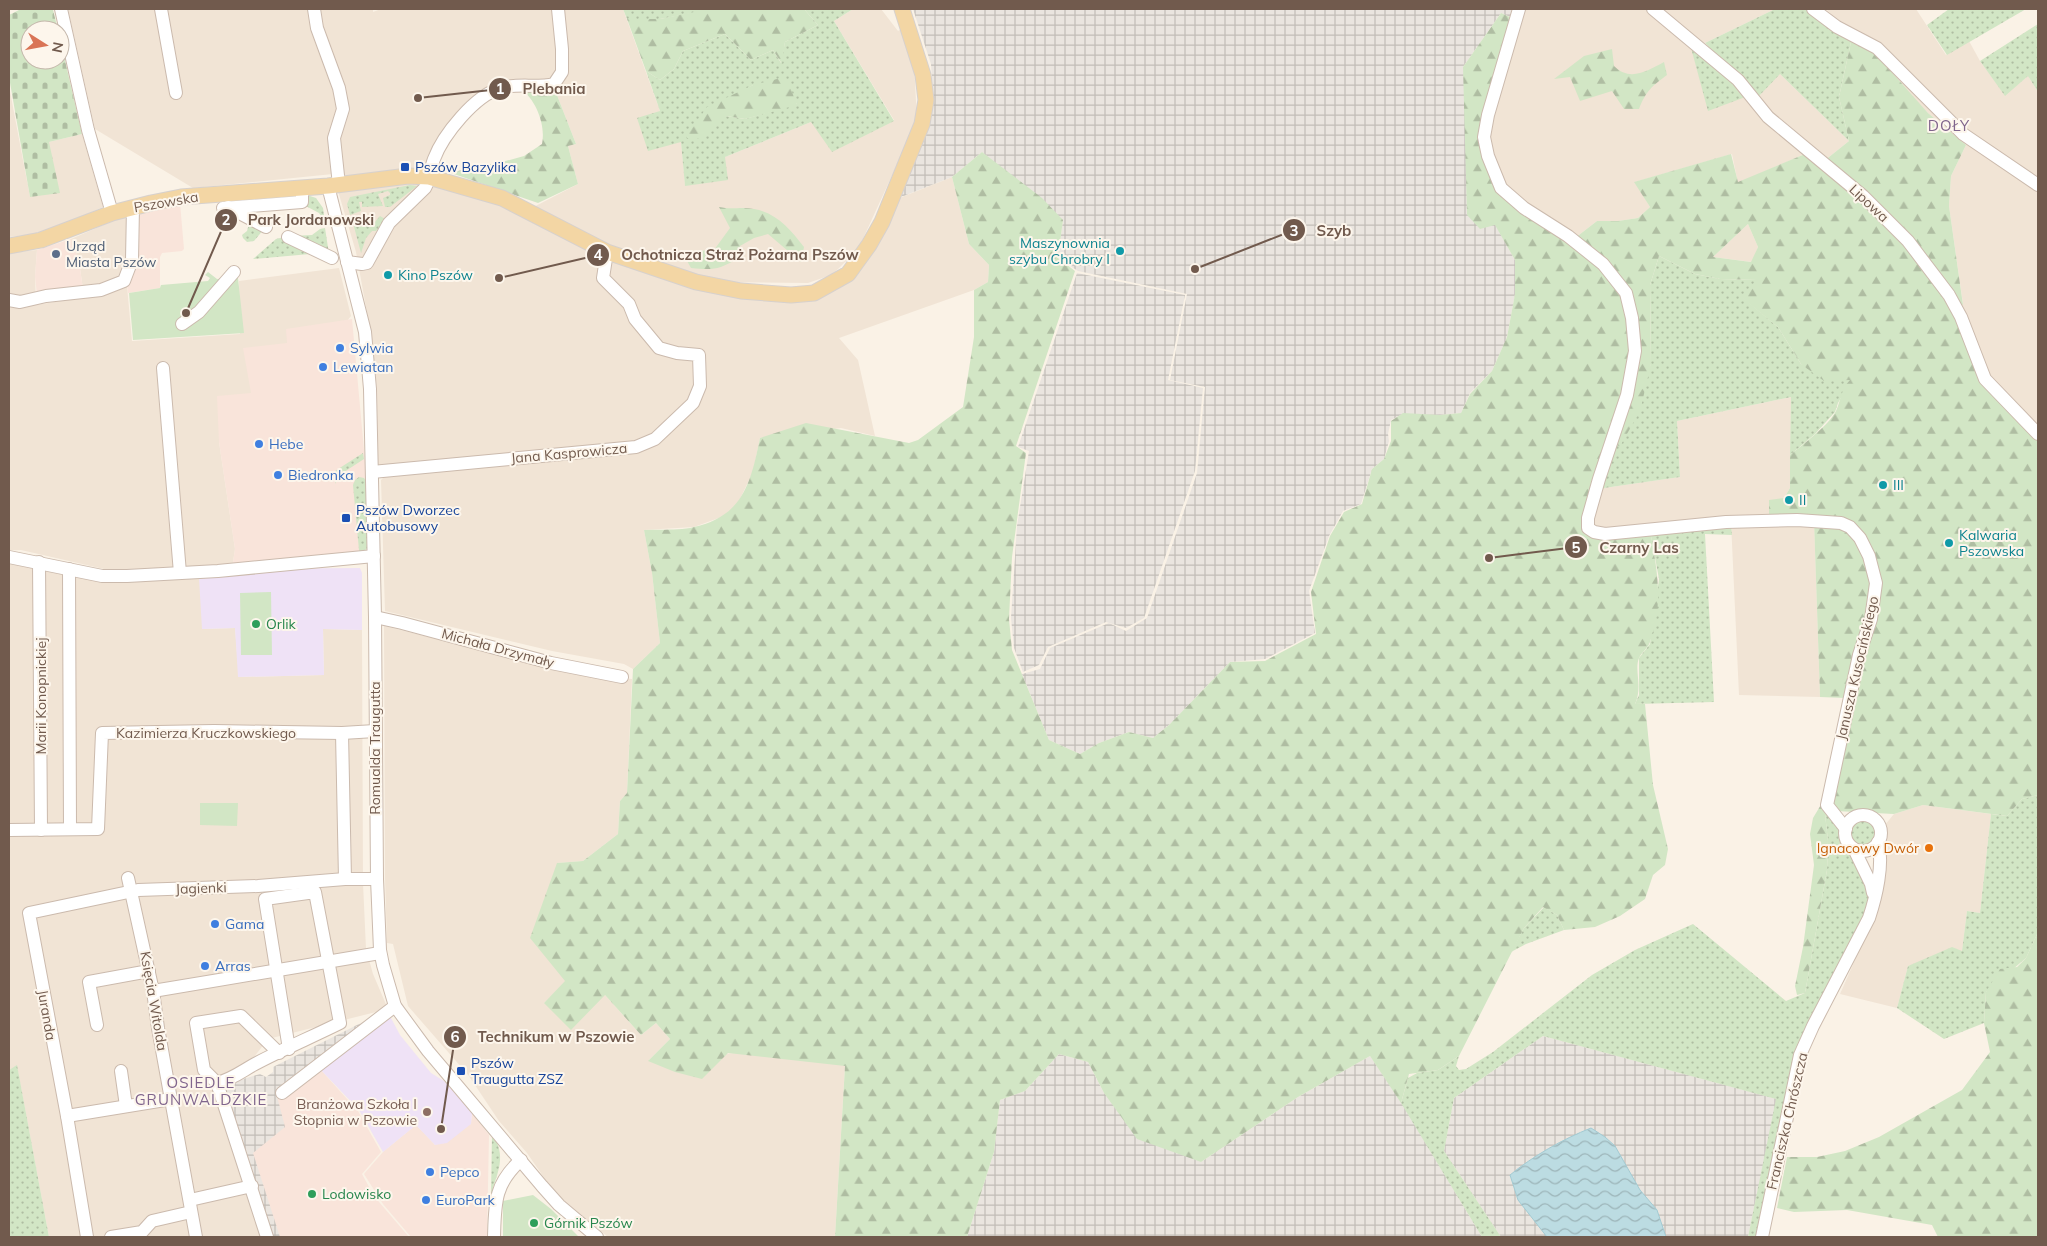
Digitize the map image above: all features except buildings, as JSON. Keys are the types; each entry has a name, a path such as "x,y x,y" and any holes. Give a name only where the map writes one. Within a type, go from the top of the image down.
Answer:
{"main road":[{"name":"Pszowska","path":"9,246 41,240 133,207 182,197 334,185 408,176 429,177 502,198 607,252 696,282 741,291 791,295 814,293 848,274 870,245 882,222 917,138 925,111 925,87 902,9"}],"street":[{"path":"60,9 88,130 112,213"},
{"path":"161,9 176,93"},
{"name":"Romualda Traugutta","path":"314,9 322,46 330,59 342,102 340,119 334,138 334,185 347,262 365,332 370,389 375,617 377,879 380,954 395,1006 428,1051 559,1205 597,1237"},
{"path":"347,262 367,263 389,223 425,188 434,158 461,117 476,103 500,88 520,86 542,87 554,84 562,72 558,9"},
{"name":"Janusza Kusocińskiego","path":"1519,9 1488,115 1484,137 1488,156 1501,188 1524,208 1568,236 1603,264 1626,293 1632,318 1634,351 1627,395 1599,479 1588,518 1588,528 1594,532 1605,534 1731,522 1818,521 1844,524 1850,527 1860,538 1869,556 1876,583 1871,619 1859,655 1827,805 1846,828"},
{"name":"Lipowa","path":"1653,9 1738,80 1768,117 1863,196 1908,242 1952,300 1961,317 1985,379 2038,434"},
{"path":"1813,9 1837,27 1877,48 1964,134 2038,185"},
{"path":"266,227 226,208 302,200"},
{"path":"9,300 20,302 46,296 101,290 124,281 132,260 133,207"},
{"path":"288,237 332,258"},
{"name":"Jana Kasprowicza","path":"372,472 636,447 655,439 693,403 700,386 699,355 677,353 659,348 635,319 629,304 603,278 607,252"},
{"path":"182,324 198,312 234,272"},
{"path":"163,368 180,573"},
{"path":"9,557 102,576 180,573 374,556"},
{"name":"Marii Konopnickiej","path":"40,562 41,830"},
{"name":"Marii Konopnickiej","path":"69,568 70,829"},
{"name":"Michała Drzymały","path":"375,617 551,663 622,677"},
{"name":"Kazimierza Kruczkowskiego","path":"9,830 98,829 102,734 214,731 342,733 375,731"},
{"path":"342,733 345,879"},
{"path":"1854,849 1870,850 1878,842 1879,826 1871,818 1860,816 1850,821 1846,828 1846,838 1848,844 1854,849 1871,884 1875,900"},
{"name":"Franciszka Chrószcza","path":"1762,1237 1800,1055 1869,918 1875,900 1881,852 1878,842"},
{"name":"Księcia Witolda","path":"128,878 153,991 196,1237"},
{"name":"Jagienki","path":"28,913 132,891 258,886 345,879 377,879"},
{"path":"217,1082 231,1080 255,1064 284,1051 340,1023 315,892 265,899 276,970 284,1051"},
{"name":"Juranda","path":"28,913 67,1116 87,1237"},
{"path":"153,991 380,954"},
{"path":"97,1026 89,982 149,971"},
{"path":"282,1093 395,1006"},
{"path":"267,1237 217,1082 204,1070 196,1023 241,1016 284,1051"},
{"path":"121,1070 126,1106"},
{"path":"67,1116 171,1099"},
{"path":"494,1237 495,1202 498,1190 506,1174 521,1160"},
{"path":"111,1237 142,1232 152,1221 190,1206 252,1186"}],"shaded area":[{"path":"68,9 373,9 373,12 381,9 623,9 660,111 648,150 681,141 685,185 725,157 811,122 894,120 834,21 853,9 881,9 898,31 912,23 917,121 861,243 850,257 831,275 808,283 700,282 791,295 836,281 897,199 952,177 969,244 989,265 988,282 974,290 839,338 858,360 875,436 841,428 760,438 753,472 739,501 727,515 694,527 644,530 652,573 660,643 633,669 624,664 552,651 385,611 381,480 384,477 636,448 692,403 636,446 380,468 378,463 377,387 368,318 356,252 333,174 193,188 95,129","holes":["500,88 555,90 576,144 568,146 578,184 526,211 429,176 446,135"]},
{"path":"913,9 1514,9 1510,17 1501,13 1463,67 1495,224 1515,260 1515,294 1507,337 1492,371 1470,393 1461,413 1440,415 1403,414 1391,420 1388,434 1389,441 1384,459 1372,469 1361,504 1343,511 1329,536 1309,591 1315,633 1265,659 1230,662 1169,725 1153,738 1129,732 1099,743 1080,754 1049,740 1022,674 1040,669 1050,648 1109,623 1126,631 1147,618 1197,473 1205,387 1170,380 1187,294 1078,271 1058,258 1063,220 982,152 952,177 901,197 933,95 931,64"},
{"path":"1522,9 1648,9 1748,96 1805,154 1738,183 1732,154 1635,182 1650,207 1638,218 1618,221 1597,221 1575,238 1504,186 1487,138"},
{"path":"1657,9 1775,9 1705,43 1691,37"},
{"path":"1826,9 1916,9 1946,55 1969,41 1980,61 2005,95 2028,76 2038,92 2038,427 1987,378 1958,302 1963,304 1949,206 1951,176 1966,145 1928,113"},
{"path":"1779,73 1849,141 1824,161 1772,115 1759,96"},
{"path":"9,86 30,197 49,142 82,134 103,207 42,233 9,237"},
{"path":"180,203 184,249 182,251 162,253 160,257 160,288 128,293 127,286 137,211"},
{"path":"129,216 130,227 125,269 116,280 83,289 79,261 71,239"},
{"path":"1748,224 1758,247 1752,262 1713,257"},
{"path":"71,239 79,261 83,289 37,295 35,277 37,250"},
{"path":"37,250 35,277 36,305 109,293 127,286 132,341 240,334 239,281 339,268 351,316 347,321 287,344 251,393 219,442 235,549 232,569 202,629 235,628 239,677 324,675 323,629 362,630 363,883 366,949 373,974 388,1009 268,1039 247,1066 233,1070 219,1080 267,1237 49,1237 17,1066 9,1070 9,557 102,576 125,570 104,569 21,550 9,550 9,253"},
{"path":"1077,273 1185,295 1168,380 1203,388 1195,471 1144,618 1126,628 1106,622 1048,647 1039,665 1023,672 1014,648 1011,618 1017,526 1029,451 1018,447"},
{"path":"352,319 365,461 367,549 345,559 232,569 235,549 219,442 217,396 251,393 243,348 287,343 286,329"},
{"path":"1791,397 1790,488 1769,516 1602,530 1594,527 1593,522 1600,493 1604,488 1680,477 1677,421"},
{"path":"1814,520 1820,697 1739,695 1731,522"},
{"path":"360,568 362,573 362,630 323,629 324,675 238,677 235,628 202,629 199,578 232,569"},
{"path":"384,626 506,656 602,676 632,679 627,793 620,801 618,834 583,861 557,863 566,982 544,1003 605,995 641,1035 656,1023 670,1039 649,1060 734,1053 845,1065 835,1237 608,1237 563,1201 527,1153 499,1121 469,1076 408,1006 393,944 387,943"},
{"path":"1923,805 1991,814 1980,913 1967,911 1962,952 1908,966 1897,1008 1840,994 1879,906 1884,868 1885,825 1894,814"},
{"path":"381,1013 277,1096 285,1127 253,1153 280,1237 268,1237 222,1085 260,1074 266,1077 273,1072 273,1067"},
{"path":"387,1017 391,1018 400,1035 431,1073 444,1081 472,1113 471,1124 447,1143 435,1145 416,1125 383,1152 359,1110 319,1068"},
{"path":"1543,1036 1777,1099 1748,1237 1501,1237 1444,1151 1454,1098"},
{"path":"1059,1054 1088,1062 1104,1093 1201,1162 1298,1097 1370,1056 1397,1095 1482,1237 967,1237 994,1152 1000,1100 1025,1091"},
{"path":"319,1068 358,1111 381,1152 362,1174 374,1196 409,1237 271,1237 251,1152 273,1094"},
{"path":"472,1113 489,1135 487,1237 411,1237 383,1204 364,1174 383,1152 416,1125 435,1145 471,1124"}],"green space":[{"path":"21,9 53,10 56,20 20,20 20,70 67,70 82,134 49,142 60,193 30,197 9,77 9,15"},
{"path":"623,9 709,10 660,19 627,19"},
{"path":"804,9 853,9 834,21 894,121 832,152 811,122 725,157 728,180 685,186 681,142 648,151 637,118 660,111 646,71 660,80 674,69 683,51 725,34 751,60 773,50 781,63 785,42 818,25","holes":["753,85 797,104 745,119 726,116 736,95"]},
{"path":"804,9 818,25 785,42 782,64 773,50 751,60 725,34 683,51 674,69 660,80 646,71 627,19 660,19 704,10"},
{"path":"1775,9 1806,9 1871,49 1851,42 1839,97 1849,141 1780,74 1759,96 1705,43"},
{"path":"1949,9 2026,9 1947,55 1927,25"},
{"path":"1501,13 1510,17 1485,117 1501,189 1567,236 1625,293 1634,345 1588,528 1650,530 1657,572 1657,613 1650,642 1639,658 1637,668 1638,691 1635,704 1645,704 1653,785 1668,849 1665,865 1653,875 1645,899 1620,916 1595,927 1564,930 1557,915 1543,907 1524,928 1459,1056 1438,1070 1409,1074 1401,1103 1370,1056 1298,1097 1201,1162 1137,1139 1104,1093 1088,1062 1059,1054 1025,1091 1000,1100 994,1152 967,1237 835,1237 845,1066 728,1053 702,1079 675,1072 648,1061 670,1039 656,1023 641,1035 605,995 571,1030 544,1003 565,981 530,938 557,863 583,861 618,834 620,801 627,793 633,669 660,643 652,573 644,530 694,527 711,522 724,515 742,494 748,482 760,438 806,423 909,443 918,440 963,407 974,337 974,290 988,282 989,265 969,244 952,177 982,152 1042,198 1063,220 1058,258 1075,271 1016,446 1026,453 1012,557 1009,619 1012,650 1049,740 1080,754 1099,743 1129,732 1153,738 1169,725 1230,662 1265,661 1316,634 1311,592 1330,536 1344,512 1362,504 1372,469 1384,459 1391,441 1391,421 1403,413 1440,415 1461,413 1470,394 1492,371 1507,337 1515,294 1515,260 1495,225 1480,229 1467,215 1463,67"},
{"path":"2038,24 2038,92 2028,76 2005,96 1980,61"},
{"path":"1851,42 1871,49 1928,113 1966,145 1951,176 1949,206 1963,305 1958,302 1987,378 2038,427 2038,795 2022,799 2007,816 1923,805 1894,814 1836,811 1831,802 1845,698 1820,697 1814,521 1769,520 1769,500 1784,498 1790,488 1790,455 1833,417 1841,395 1850,380 1824,381 1801,364 1778,327 1741,297 1757,280 1720,279 1695,274 1659,256 1650,285 1651,364 1640,411 1619,448 1617,443 1636,371 1640,340 1633,300 1628,286 1575,238 1597,221 1618,221 1638,218 1650,207 1634,182 1731,154 1738,182 1805,154 1824,161 1849,141 1839,97","holes":["1748,224 1758,247 1751,262 1713,257"]},
{"path":"1690,44 1748,96 1708,111"},
{"path":"1612,49 1614,66 1626,73 1639,73 1664,62 1667,75 1650,89 1639,109 1624,109 1612,91 1580,101 1570,77 1554,79 1584,56"},
{"path":"781,78 789,84 797,105 745,119 726,116 704,136 692,141 686,137 707,107 753,85"},
{"path":"521,89 555,90 576,144 568,146 578,184 538,203 451,173 483,164 495,164 524,156 542,144 543,129 539,114 531,100"},
{"path":"410,185 417,186 390,207 385,207 383,198 390,195 388,191 378,194 383,206 362,207 362,202 359,202 361,211 350,215 347,204 350,197"},
{"path":"304,194 316,198 323,208 325,221 319,213 304,205"},
{"path":"719,207 753,209 771,215 785,225 804,247 801,262 768,234 754,238 740,246 737,259 725,265 710,269 691,268 682,252 714,250 730,228"},
{"path":"380,216 385,219 376,231 372,231 366,238 361,253 353,223 361,219 367,224 371,221 374,223"},
{"path":"249,224 264,229 254,241 247,242 242,235 247,231"},
{"path":"325,228 329,254 292,236 312,235"},
{"path":"284,237 310,254 253,259 276,239"},
{"path":"1659,256 1695,274 1720,279 1758,280 1742,297 1778,327 1801,364 1851,380 1835,412 1815,434 1790,455 1791,397 1677,421 1680,477 1604,488 1600,493 1617,443 1651,364 1650,285"},
{"path":"208,272 217,279 238,278 244,333 133,340 129,293 160,288 161,285 208,281 210,278 205,275"},
{"path":"363,453 364,459 338,476 335,484 335,471"},
{"path":"359,477 364,478 367,482 367,549 360,552 353,485"},
{"path":"1731,525 1732,535 1705,534 1714,702 1635,704 1639,695 1639,658 1650,644 1659,579 1651,536"},
{"name":"Orlik","path":"271,592 272,655 241,655 240,593"},
{"path":"2038,795 2038,932 2026,958 1986,992 1984,1023 1944,1039 1897,1008 1908,966 1952,947 1962,951 1967,911 1980,913 1991,814 2007,816 2022,799"},
{"path":"200,803 238,803 237,826 200,825"},
{"path":"1822,803 1824,805 1828,841 1827,870 1805,993 1797,995 1795,986 1803,947 1814,865 1810,834 1813,818"},
{"path":"1824,805 1841,829 1844,847 1867,881 1870,902 1854,940 1805,1032 1759,1237 1748,1237 1776,1099 1543,1036 1454,1098 1444,1151 1501,1237 1482,1237 1401,1103 1408,1078 1417,1073 1438,1070 1459,1056 1456,1066 1459,1070 1466,1069 1493,1052 1592,975 1635,950 1693,924 1786,1001 1805,993 1827,870 1828,841"},
{"path":"1863,820 1872,824 1876,833 1872,842 1863,846 1854,842 1850,833 1854,824"},
{"path":"1544,907 1557,915 1564,930 1526,944 1511,952 1524,928"},
{"path":"2038,932 2038,1237 1938,1237 1932,1225 1847,1210 1794,1212 1777,1208 1787,1157 1817,1157 1845,1151 1879,1137 1962,1090 1990,1052 1984,1023 1986,992 2000,969 2017,967 2026,958"},
{"path":"17,1065 49,1237 9,1237 9,1070"},
{"path":"492,1133 499,1149 500,1164 491,1195"},
{"name":"Górnik Pszów","path":"533,1195 551,1209 579,1237 503,1237 503,1201"}],"water":[{"path":"1591,1128 1615,1146 1640,1190 1657,1210 1666,1237 1547,1237 1518,1200 1510,1175 1549,1148"}],"place":[{"name":"Plebania","path":"418,98"},
{"name":"Pszów Bazylika","path":"405,167"},
{"name":"Maszynownia szybu Chrobry I","path":"1120,251"},
{"name":"Urząd Miasta Pszów","path":"56,254"},
{"name":"Szyb","path":"1195,269"},
{"name":"Kino Pszów","path":"388,275"},
{"name":"Ochotnicza Straż Pożarna Pszów","path":"499,278"},
{"name":"Park Jordanowski","path":"186,313"},
{"name":"Sylwia","path":"340,348"},
{"name":"Lewiatan","path":"323,367"},
{"name":"Hebe","path":"259,444"},
{"name":"Biedronka","path":"278,475"},
{"name":"III","path":"1883,485"},
{"name":"II","path":"1789,500"},
{"name":"Pszów Dworzec Autobusowy","path":"346,518"},
{"name":"Kalwaria Pszowska","path":"1949,543"},
{"name":"Czarny Las","path":"1489,558"},
{"name":"Orlik","path":"256,624"},
{"name":"Ignacowy Dwór","path":"1929,848"},
{"name":"Gama","path":"215,924"},
{"name":"Arras","path":"205,966"},
{"name":"Pszów Traugutta ZSZ","path":"461,1071"},
{"name":"Branżowa Szkoła I Stopnia w Pszowie","path":"427,1112"},
{"name":"Technikum w Pszowie","path":"441,1129"},
{"name":"Pepco","path":"430,1172"},
{"name":"Lodowisko","path":"312,1194"},
{"name":"EuroPark","path":"426,1200"},
{"name":"Górnik Pszów","path":"534,1223"}],"district":[{"name":"DOŁY","path":"1949,126"},
{"name":"OSIEDLE GRUNWALDZKIE","path":"201,1092"}]}
